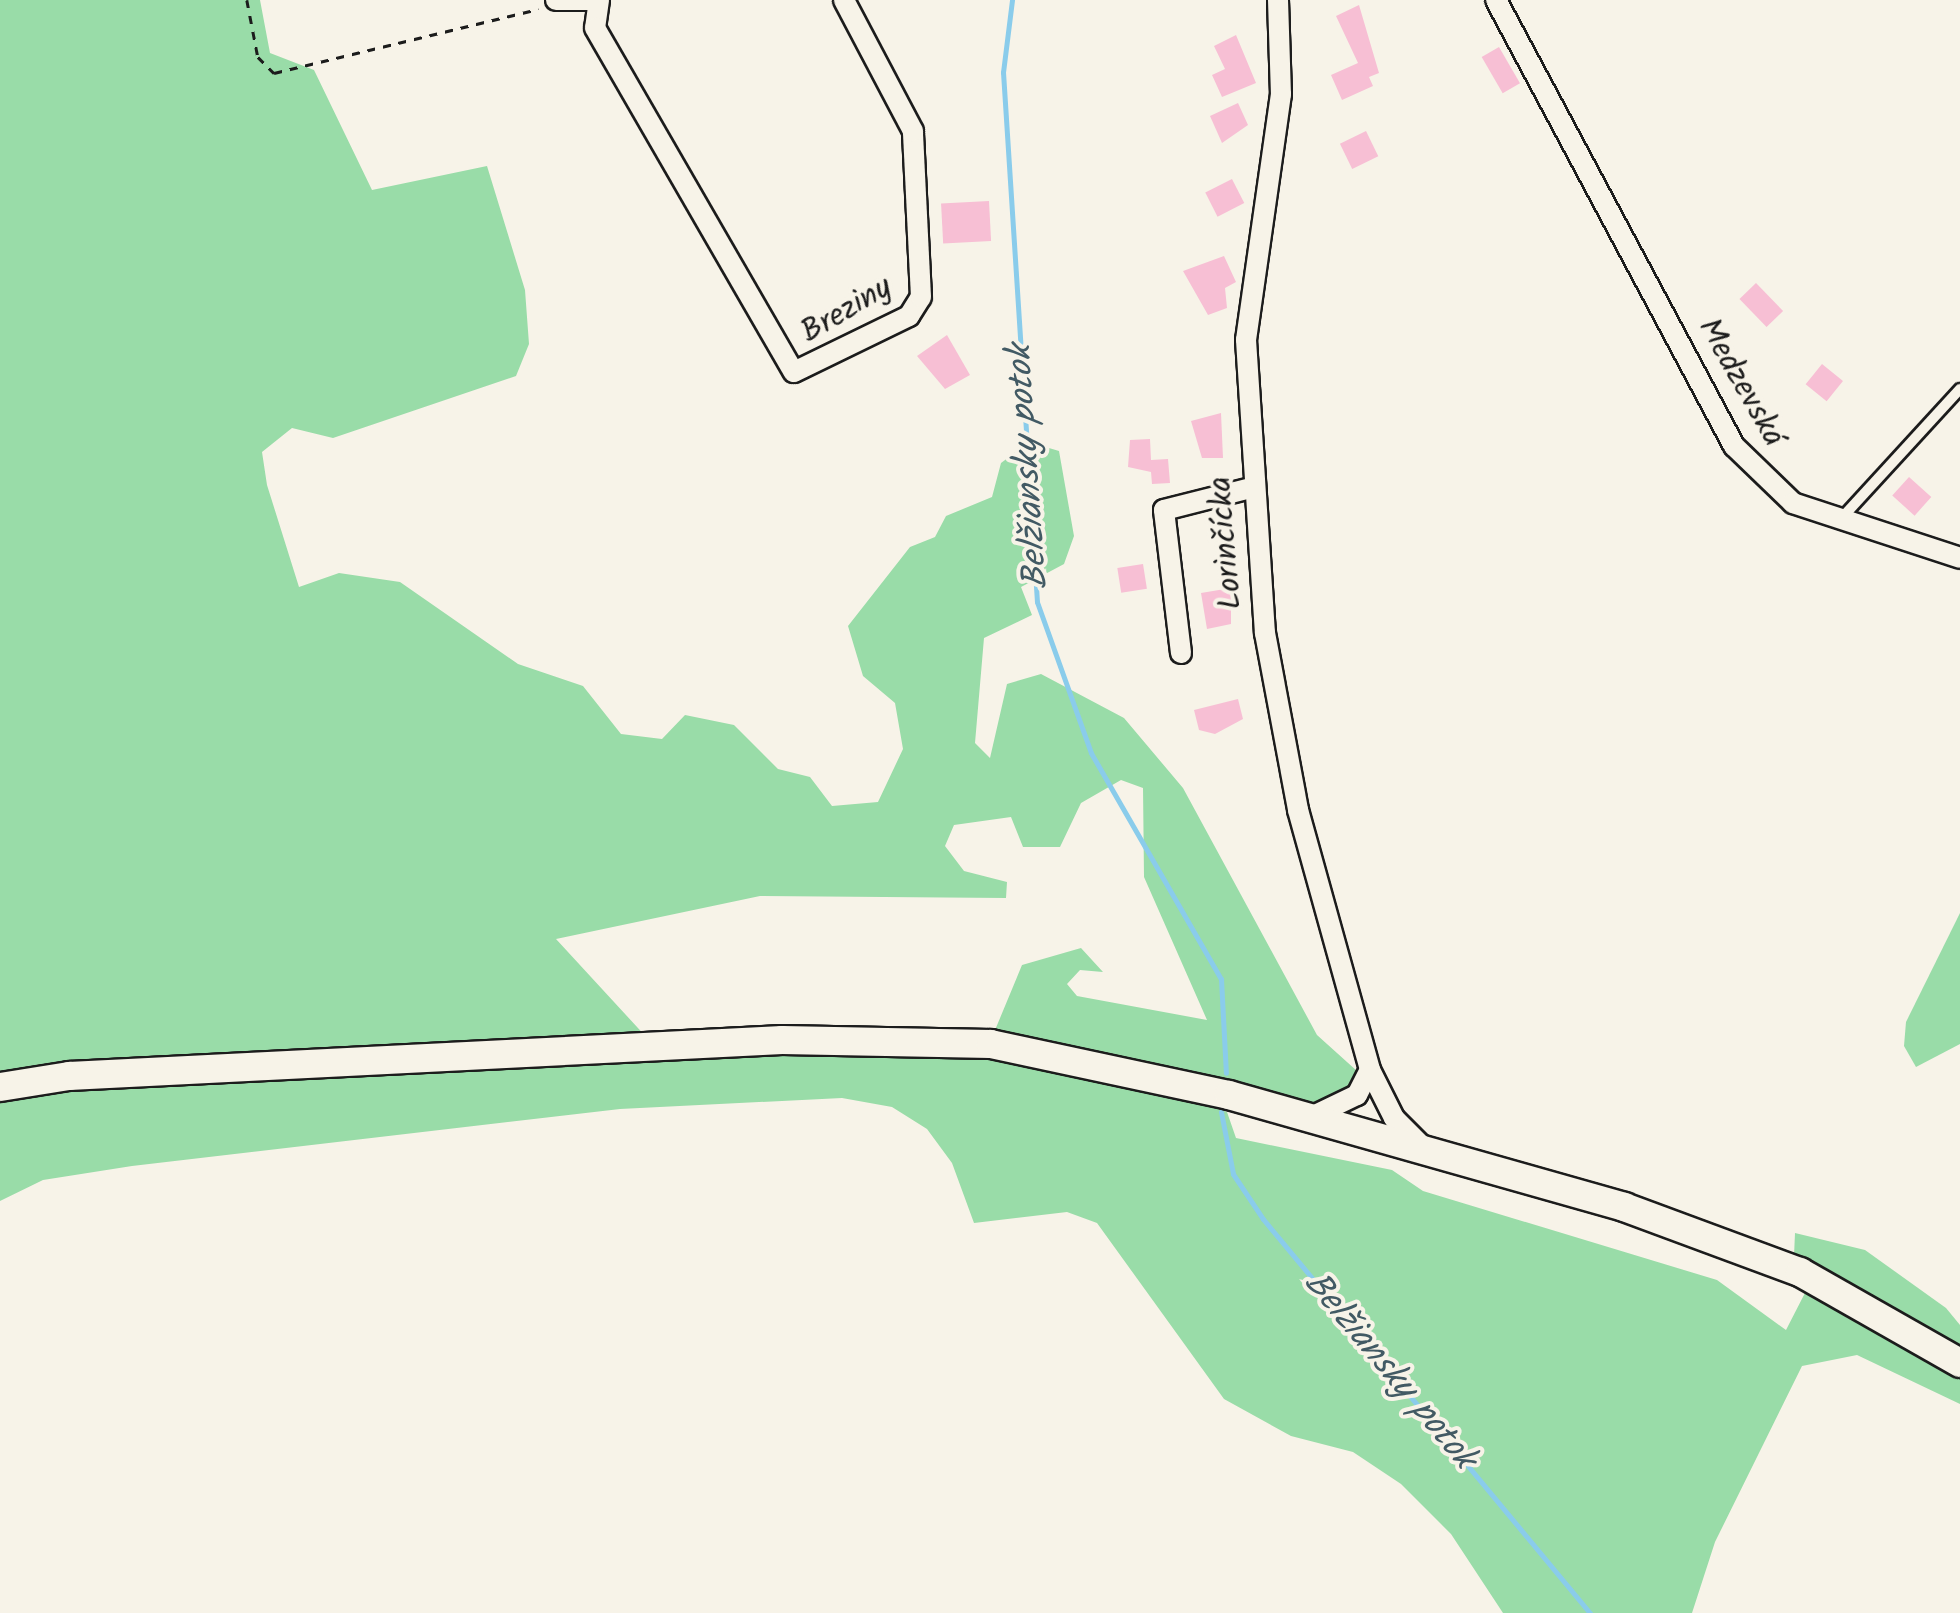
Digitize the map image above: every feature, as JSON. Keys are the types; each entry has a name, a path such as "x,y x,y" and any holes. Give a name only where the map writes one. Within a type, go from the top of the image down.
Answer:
{"main road":[{"path":"0,1087 111,1073 936,1040 1047,1052 1367,1134 1716,1238 1850,1296 1960,1363"}],"street":[{"path":"558,1 590,0"},
{"name":"Breziny","path":"598,0 595,28 784,366 802,372 909,316 921,297 914,130 844,0"},
{"name":"Lorinčícka","path":"1278,0 1281,94 1246,340 1251,488 1286,761 1358,1022 1367,1080"},
{"name":"Medzevská","path":"1496,0 1734,446 1793,503 1960,558"},
{"path":"1181,653 1164,510 1251,488"},
{"path":"1367,1080 1428,1151"},
{"path":"1309,1118 1367,1080"},
{"path":"1367,1080 1367,1134"},
{"path":"1367,1134 1384,1101"}],"lane":[{"path":"1839,521 1960,389"}],"path":[{"path":"246,0 258,57 274,73 558,1"}],"green space":[{"path":"0,0 260,0 270,53 314,70 372,190 487,166 525,290 529,344 516,376 333,438 292,428 262,452 267,485 299,587 339,573 400,582 518,664 583,686 621,734 662,739 685,715 734,725 778,769 810,777 832,806 878,802 903,749 895,703 863,676 848,626 910,547 935,537 946,516 992,497 1001,463 1029,442 1059,451 1074,536 1064,564 1021,587 1032,615 984,638 975,743 990,758 1007,684 1041,674 1124,718 1183,788 1317,1035 1357,1071 1355,1088 1310,1110 993,1035 1022,965 1081,948 1103,972 1080,970 1067,984 1077,996 1207,1020 1144,877 1143,788 1121,780 1081,803 1060,847 1023,847 1011,817 954,825 945,846 964,871 1007,882 1006,898 760,896 556,939 649,1040 0,1081"},
{"path":"1960,913 1960,1044 1916,1067 1904,1046 1906,1022"},
{"path":"876,1048 1038,1061 1169,1091 1227,1112 1236,1138 1392,1170 1423,1191 1717,1280 1786,1330 1806,1291 1960,1378 1960,1404 1857,1355 1802,1366 1715,1542 1692,1613 1503,1613 1451,1534 1401,1484 1353,1452 1291,1436 1224,1399 1097,1223 1067,1212 974,1223 952,1163 927,1129 892,1107 842,1098 620,1109 132,1166 43,1180 0,1201 0,1101 51,1091"},
{"path":"1795,1233 1865,1250 1946,1308 1960,1325 1960,1354 1794,1256"}],"building":[{"path":"1359,5 1379,73 1369,77 1373,86 1342,100 1331,75 1358,63 1336,16"},
{"path":"1236,35 1256,83 1222,97 1212,75 1225,69 1214,46"},
{"path":"1499,47 1520,83 1503,93 1482,57"},
{"path":"1238,103 1248,125 1222,143 1210,116"},
{"path":"1366,131 1378,156 1352,169 1340,144"},
{"path":"1232,179 1244,203 1218,217 1205,193"},
{"path":"989,201 991,241 943,243 941,204"},
{"path":"1224,256 1236,282 1225,288 1227,308 1208,315 1183,271"},
{"path":"1756,283 1783,311 1767,327 1739,299"},
{"path":"947,335 970,375 945,389 917,356"},
{"path":"1822,364 1843,381 1827,401 1806,384"},
{"path":"1221,413 1223,458 1202,458 1191,421"},
{"path":"1150,439 1151,460 1168,459 1170,483 1152,484 1151,472 1128,467 1130,440"},
{"path":"1909,477 1931,497 1915,516 1892,496"},
{"path":"1143,564 1147,589 1121,593 1117,568"},
{"path":"1231,588 1231,624 1207,629 1201,593"},
{"path":"1238,699 1243,719 1215,734 1199,730 1194,710"}],"waterway":[{"name":"Belžiansky potok","path":"1012,0 1003,72 1037,602 1091,753 1221,979 1226,1073"},
{"name":"Belžiansky potok","path":"1221,1112 1233,1174 1263,1219 1590,1613"}]}
